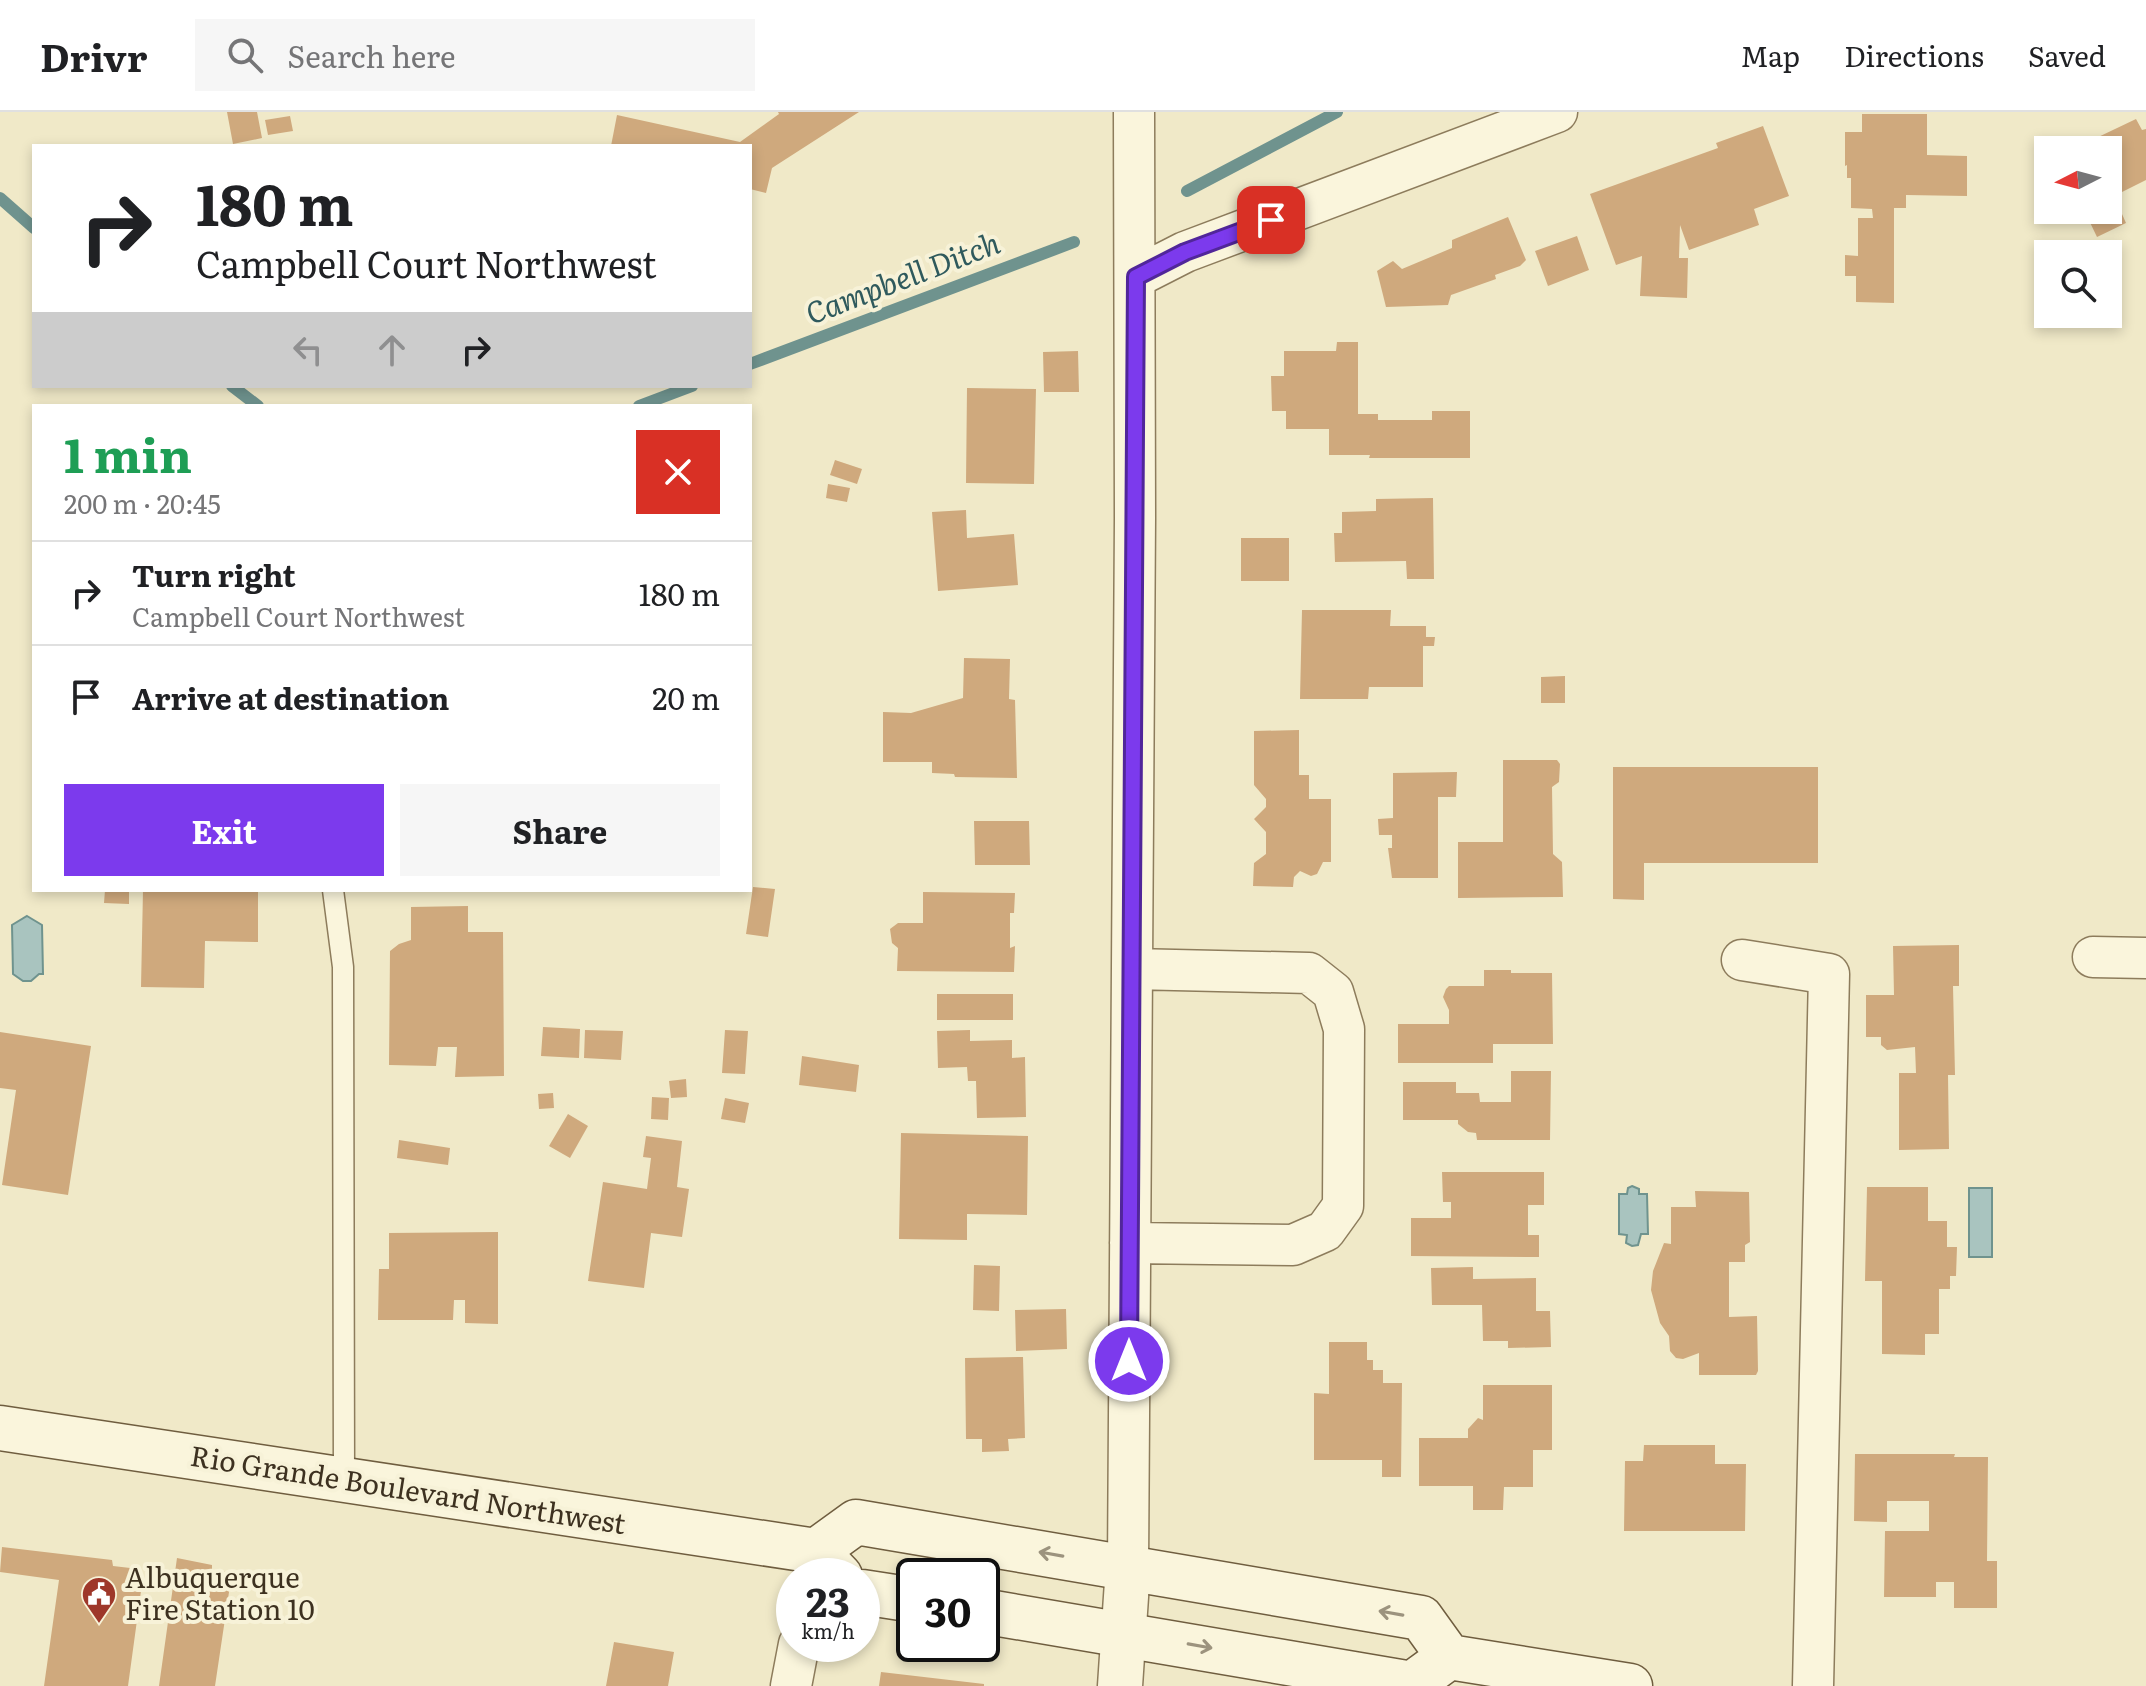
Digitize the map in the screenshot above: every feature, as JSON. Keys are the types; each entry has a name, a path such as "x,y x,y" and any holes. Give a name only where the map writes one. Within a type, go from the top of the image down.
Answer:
{"main road":[{"name":"Rio Grande Boulevard Northwest","path":"0,1428 344,1480 776,1559"},
{"name":"Rio Grande Boulevard Northwest","path":"830,1558 856,1522 1421,1618 1449,1657"},
{"path":"1120,1686 1128,1567"},
{"path":"1000,1614 1412,1684 1449,1657 1556,1680 1630,1686"}],"street":[{"path":"1128,1567 1136,277 1134,112"},
{"path":"1136,277 1185,252 1557,112"},
{"path":"2093,957 2146,958"},
{"path":"1742,960 1829,974 1813,1686"},
{"path":"1130,1243 1293,1245 1325,1231 1343,1206 1344,1029 1333,992 1309,973 1132,969"},
{"path":"791,1686 796,1662"}],"lane":[{"path":"333,892 343,967 344,1480"}],"water":[{"path":"27,916 42,925 43,974 31,981 23,981 13,974 12,925"},
{"path":"1632,1186 1639,1189 1639,1194 1647,1194 1648,1234 1641,1234 1638,1245 1632,1246 1626,1243 1627,1235 1619,1234 1619,1194 1627,1194"},
{"path":"1969,1188 1992,1188 1992,1257 1969,1257"}],"building":[{"path":"227,112 257,112 262,138 233,144"},
{"path":"859,112 772,168 766,193 752,190 752,144 611,144 617,115 740,142 779,114"},
{"path":"1862,114 1927,114 1927,155 1967,156 1967,196 1906,195 1906,208 1894,208 1894,303 1856,302 1856,276 1845,276 1845,255 1858,256 1858,218 1873,218 1872,209 1851,208 1851,178 1847,178 1845,166 1845,132 1862,132"},
{"path":"290,116 293,131 268,135 265,120"},
{"path":"2136,119 2142,130 2146,129 2146,180 2122,192 2122,136 2100,136"},
{"path":"1763,126 1789,196 1754,209 1759,225 1689,250 1680,225 1679,258 1688,258 1687,298 1640,296 1642,256 1616,265 1590,194 1718,148 1716,143"},
{"path":"2122,214 2126,223 2097,237 2091,224 2122,224"},
{"path":"1508,217 1526,260 1520,266 1495,275 1496,279 1451,295 1448,305 1386,307 1377,271 1393,261 1402,269 1452,248 1452,240"},
{"path":"1577,236 1589,270 1548,286 1535,251"},
{"path":"1337,342 1358,342 1358,414 1378,414 1378,420 1432,420 1432,411 1470,411 1470,458 1329,455 1329,429 1286,429 1286,411 1272,411 1271,376 1284,376 1284,351 1336,351"},
{"path":"1078,351 1079,392 1044,392 1043,352"},
{"path":"967,388 1036,389 1034,484 966,483"},
{"path":"835,460 862,469 857,484 830,475"},
{"path":"828,484 850,488 847,502 826,498"},
{"path":"1433,498 1434,579 1407,579 1406,561 1335,562 1334,533 1342,533 1342,512 1376,511 1376,499"},
{"path":"966,510 967,538 1014,534 1018,585 938,591 932,512"},
{"path":"1241,538 1289,538 1289,581 1241,581"},
{"path":"1302,610 1391,610 1390,626 1426,626 1426,637 1435,637 1434,646 1423,646 1423,687 1369,687 1368,699 1300,699"},
{"path":"964,658 1010,659 1009,699 1015,700 1017,778 955,777 954,774 932,773 932,762 883,762 883,712 911,713 963,698"},
{"path":"1565,676 1565,703 1541,703 1541,677"},
{"path":"1299,730 1299,775 1309,775 1309,799 1331,799 1331,862 1323,862 1317,874 1311,876 1300,871 1294,877 1293,887 1253,886 1254,863 1266,854 1266,832 1254,819 1266,807 1266,799 1254,785 1254,731"},
{"path":"1503,760 1557,760 1560,764 1559,782 1552,787 1553,854 1562,862 1563,897 1458,898 1458,842 1503,842"},
{"path":"1613,767 1818,767 1818,863 1644,863 1644,900 1613,899"},
{"path":"1457,772 1456,797 1438,797 1438,878 1392,878 1388,848 1392,848 1392,835 1379,835 1378,819 1393,818 1393,773"},
{"path":"974,821 1029,821 1030,865 975,865"},
{"path":"753,887 775,889 768,937 746,934"},
{"path":"105,892 129,892 129,904 104,903"},
{"path":"143,892 258,892 258,942 205,941 204,988 141,987"},
{"path":"923,892 1015,893 1014,913 1010,913 1010,948 1015,946 1014,972 897,971 898,948 892,943 890,929 898,923 923,923"},
{"path":"468,906 468,932 503,932 504,1076 455,1077 457,1047 438,1047 436,1066 389,1065 390,951 411,940 411,907"},
{"path":"1959,945 1959,986 1953,986 1955,1075 1948,1075 1949,1149 1899,1150 1899,1073 1916,1073 1915,1047 1887,1050 1881,1045 1881,1037 1866,1037 1866,995 1894,995 1893,946"},
{"path":"1484,970 1552,973 1553,1044 1493,1044 1493,1063 1398,1063 1398,1024 1449,1024 1449,1010 1443,997 1446,989 1449,986 1484,986"},
{"path":"937,994 1013,994 1013,1020 937,1020"},
{"path":"543,1027 580,1029 579,1058 541,1056"},
{"path":"585,1030 623,1031 621,1060 584,1058"},
{"path":"725,1030 748,1031 745,1074 722,1073"},
{"path":"970,1030 970,1041 1012,1040 1012,1058 1025,1057 1026,1117 977,1118 976,1081 968,1081 967,1067 938,1068 937,1031"},
{"path":"0,1032 91,1046 68,1195 2,1185 16,1090 0,1088"},
{"path":"802,1056 859,1065 856,1092 799,1085"},
{"path":"1511,1071 1551,1071 1550,1140 1477,1140 1476,1133 1468,1132 1458,1124 1458,1120 1403,1120 1403,1082 1456,1082 1456,1093 1479,1093 1480,1102 1511,1102"},
{"path":"686,1079 687,1097 671,1098 669,1081"},
{"path":"553,1093 554,1108 539,1109 538,1094"},
{"path":"652,1097 669,1098 668,1120 651,1119"},
{"path":"725,1098 749,1103 745,1123 721,1119"},
{"path":"568,1114 588,1126 570,1158 549,1146"},
{"path":"901,1133 1028,1136 1027,1215 967,1214 967,1240 899,1239"},
{"path":"646,1136 682,1141 677,1187 689,1189 682,1237 651,1233 644,1288 588,1281 603,1182 647,1189 651,1158 643,1157"},
{"path":"399,1140 450,1148 448,1165 397,1158"},
{"path":"1442,1172 1544,1172 1544,1205 1528,1205 1528,1235 1539,1235 1539,1257 1411,1256 1411,1218 1451,1218 1451,1202 1443,1202"},
{"path":"1867,1187 1928,1187 1928,1221 1947,1221 1947,1247 1957,1247 1956,1276 1950,1276 1950,1289 1939,1289 1939,1334 1925,1334 1925,1355 1882,1354 1882,1281 1865,1281"},
{"path":"1695,1191 1749,1192 1750,1242 1745,1245 1745,1262 1729,1262 1729,1317 1757,1316 1756,1375 1699,1375 1699,1353 1683,1359 1676,1358 1670,1351 1669,1336 1660,1323 1651,1290 1653,1271 1664,1243 1671,1244 1671,1207 1696,1207"},
{"path":"498,1232 498,1324 465,1323 465,1300 454,1300 453,1320 378,1320 379,1269 389,1269 389,1233"},
{"path":"974,1265 1000,1266 999,1311 973,1310"},
{"path":"1473,1267 1473,1279 1536,1278 1536,1311 1550,1311 1551,1347 1508,1348 1508,1341 1483,1341 1482,1305 1432,1305 1431,1268"},
{"path":"1066,1309 1067,1349 1016,1351 1015,1310"},
{"path":"1329,1342 1367,1342 1367,1360 1373,1360 1373,1370 1383,1370 1383,1383 1402,1383 1401,1477 1382,1477 1382,1460 1314,1460 1314,1393 1329,1394"},
{"path":"1023,1357 1025,1438 1008,1439 1009,1451 982,1452 982,1439 966,1439 965,1358"},
{"path":"1483,1385 1552,1385 1552,1450 1533,1450 1533,1487 1504,1487 1503,1510 1473,1510 1473,1486 1419,1486 1419,1438 1468,1438 1468,1429 1478,1418 1483,1420"},
{"path":"1644,1445 1715,1445 1715,1464 1746,1464 1745,1531 1624,1531 1625,1461 1643,1461"},
{"path":"1855,1454 1988,1457 1987,1561 1997,1561 1997,1608 1954,1608 1954,1582 1936,1582 1936,1597 1884,1597 1885,1531 1929,1531 1929,1501 1887,1501 1887,1522 1854,1521"},
{"path":"2,1547 112,1560 113,1566 139,1569 136,1591 141,1591 128,1686 44,1686 59,1580 0,1572"},
{"path":"177,1558 212,1565 212,1571 232,1572 215,1686 159,1686"},
{"path":"614,1642 674,1652 668,1686 606,1686"},
{"path":"881,1672 984,1684 984,1686 879,1686"}],"waterway":[{"name":"Campbell Ditch","path":"1187,191 1337,112"},
{"name":"Campbell Ditch","path":"0,198 32,226"},
{"name":"Campbell Ditch","path":"752,363 1074,242"},
{"name":"Campbell Ditch","path":"235,388 255,404"},
{"name":"Campbell Ditch","path":"644,404 687,388"}],"place":[{"name":"Albuquerque Fire Station 10","path":"99,1625"}],"route":[{"path":"1129,1361 1136,277 1185,252 1271,220"}]}
